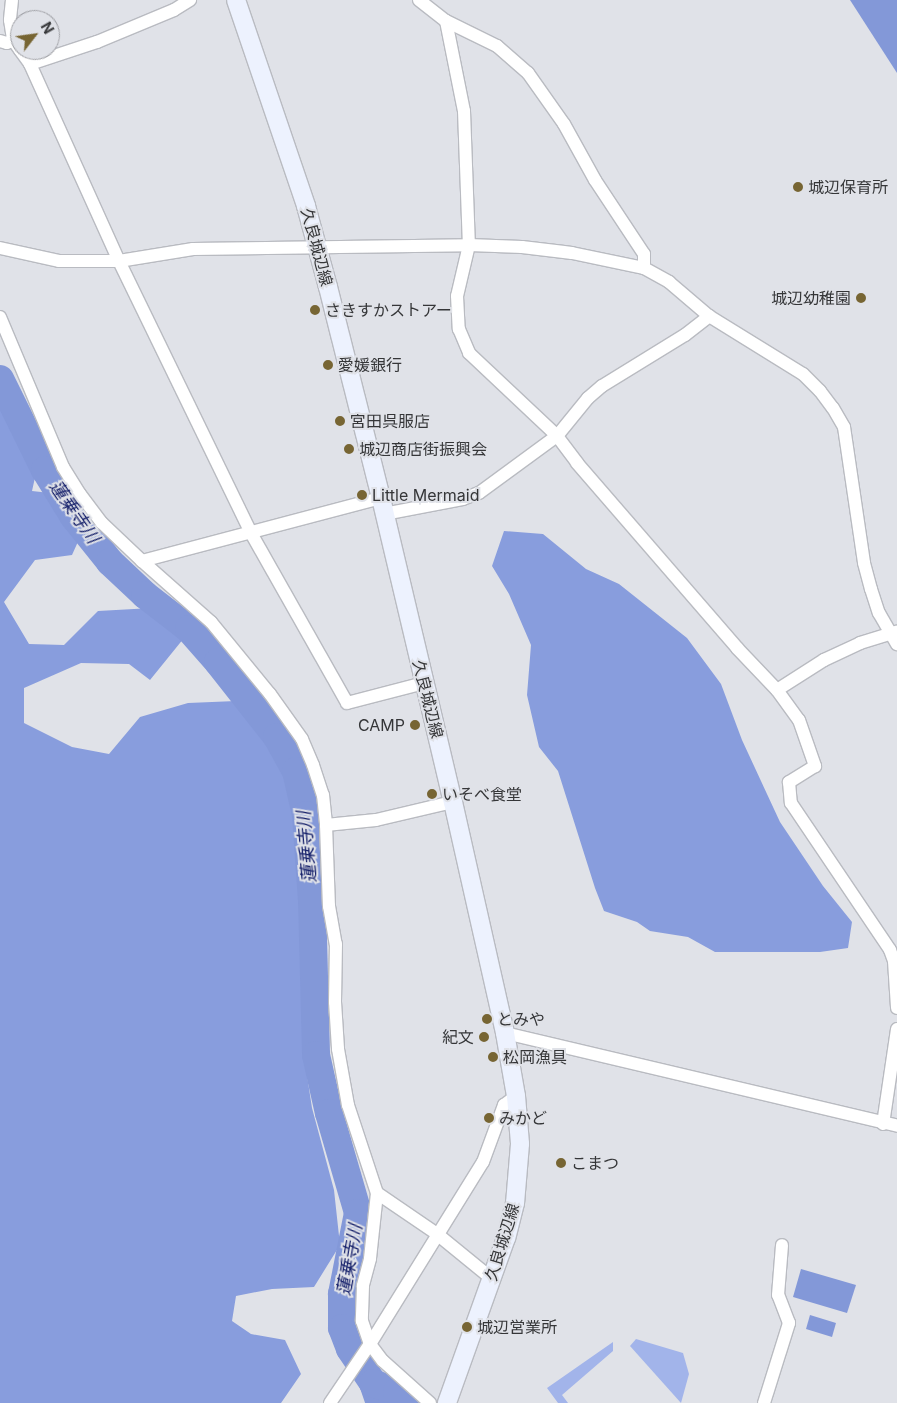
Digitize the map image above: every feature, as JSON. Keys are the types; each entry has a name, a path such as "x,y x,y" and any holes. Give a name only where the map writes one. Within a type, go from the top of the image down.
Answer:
{"main road":[{"name":"久良城辺線","path":"236,0 306,206 317,247 383,506 453,802 505,1033 516,1096 520,1144 515,1204 447,1403"}],"street":[{"path":"30,64 97,42 174,10 190,0"},
{"path":"419,0 446,21 497,46 512,58 544,94 581,152 595,180 644,254 644,268"},
{"path":"446,21 464,112 469,245 457,296 459,329 469,353 557,436 577,463 737,648 777,690 799,720 815,766 789,782 791,803 890,950 895,961 897,1008"},
{"path":"27,60 119,261 251,533 347,703 424,682"},
{"path":"0,248 59,261 119,261 193,250 469,245 522,247 572,253 644,268 670,282 709,316 803,374 820,391 837,414 844,427 850,454 864,563 879,613 893,632 897,644"},
{"path":"142,561 251,533 383,506 463,499 479,493 557,436 588,398 602,386 677,340 709,316"},
{"path":"0,317 63,467 80,494 102,523 211,622 270,694 302,739 323,795 329,906 336,944 335,1002 338,1049 348,1105 376,1193 370,1259 363,1286 362,1322 370,1344 383,1361 430,1403"},
{"path":"777,690 824,660 860,643 893,632"},
{"path":"326,826 376,820 453,802"},
{"path":"883,1124 897,1029"},
{"path":"505,1033 897,1126"},
{"path":"330,1403 370,1344 483,1162 504,1105 516,1096"},
{"path":"376,1193 437,1234 491,1278"},
{"path":"764,1403 789,1323 778,1295 782,1245"}],"shaded area":[{"path":"850,0 897,0 897,73"},
{"path":"0,376 38,464 32,491 50,493 81,535 72,555 35,560 4,602 29,644 64,645 98,611 152,608 184,638 150,680 129,664 81,663 24,688 24,723 72,747 109,754 140,717 188,703 236,701 292,780 305,857 311,927 304,1056 312,1108 334,1190 340,1245 314,1287 272,1289 236,1296 232,1321 251,1334 285,1340 301,1374 281,1403 0,1403"},
{"path":"504,531 543,534 586,569 619,584 687,638 721,684 742,740 780,822 823,886 852,922 848,948 820,952 715,952 688,937 650,931 637,922 604,911 558,771 539,747 527,695 531,645 509,594 492,566"},
{"path":"801,1269 856,1285 847,1313 793,1297"},
{"path":"810,1315 836,1323 832,1337 806,1329"},
{"path":"636,1339 683,1353 689,1374 681,1403 630,1346"},
{"path":"613,1342 613,1351 562,1395 568,1403 558,1403 547,1388"}],"waterway":[{"name":"蓮乗寺川","path":"0,379 45,470 74,517 110,562 145,595 189,629 218,662 277,737 296,771 306,815 312,900 316,1055 329,1113 358,1213 342,1294 342,1328 350,1349 373,1383 380,1403"},
{"path":"373,1383 397,1392 409,1403"}],"place":[{"name":"城辺保育所","path":"798,187"},
{"name":"城辺幼稚園","path":"861,298"},
{"name":"さきすかストアー","path":"315,310"},
{"name":"愛媛銀行","path":"328,365"},
{"name":"宮田呉服店","path":"340,421"},
{"name":"城辺商店街振興会","path":"349,449"},
{"name":"Little Mermaid","path":"362,495"},
{"name":"CAMP","path":"415,725"},
{"name":"いそべ食堂","path":"432,794"},
{"name":"とみや","path":"487,1019"},
{"name":"紀文","path":"484,1037"},
{"name":"松岡漁具","path":"493,1057"},
{"name":"みかど","path":"489,1118"},
{"name":"こまつ","path":"561,1163"},
{"name":"城辺営業所","path":"467,1327"}]}
